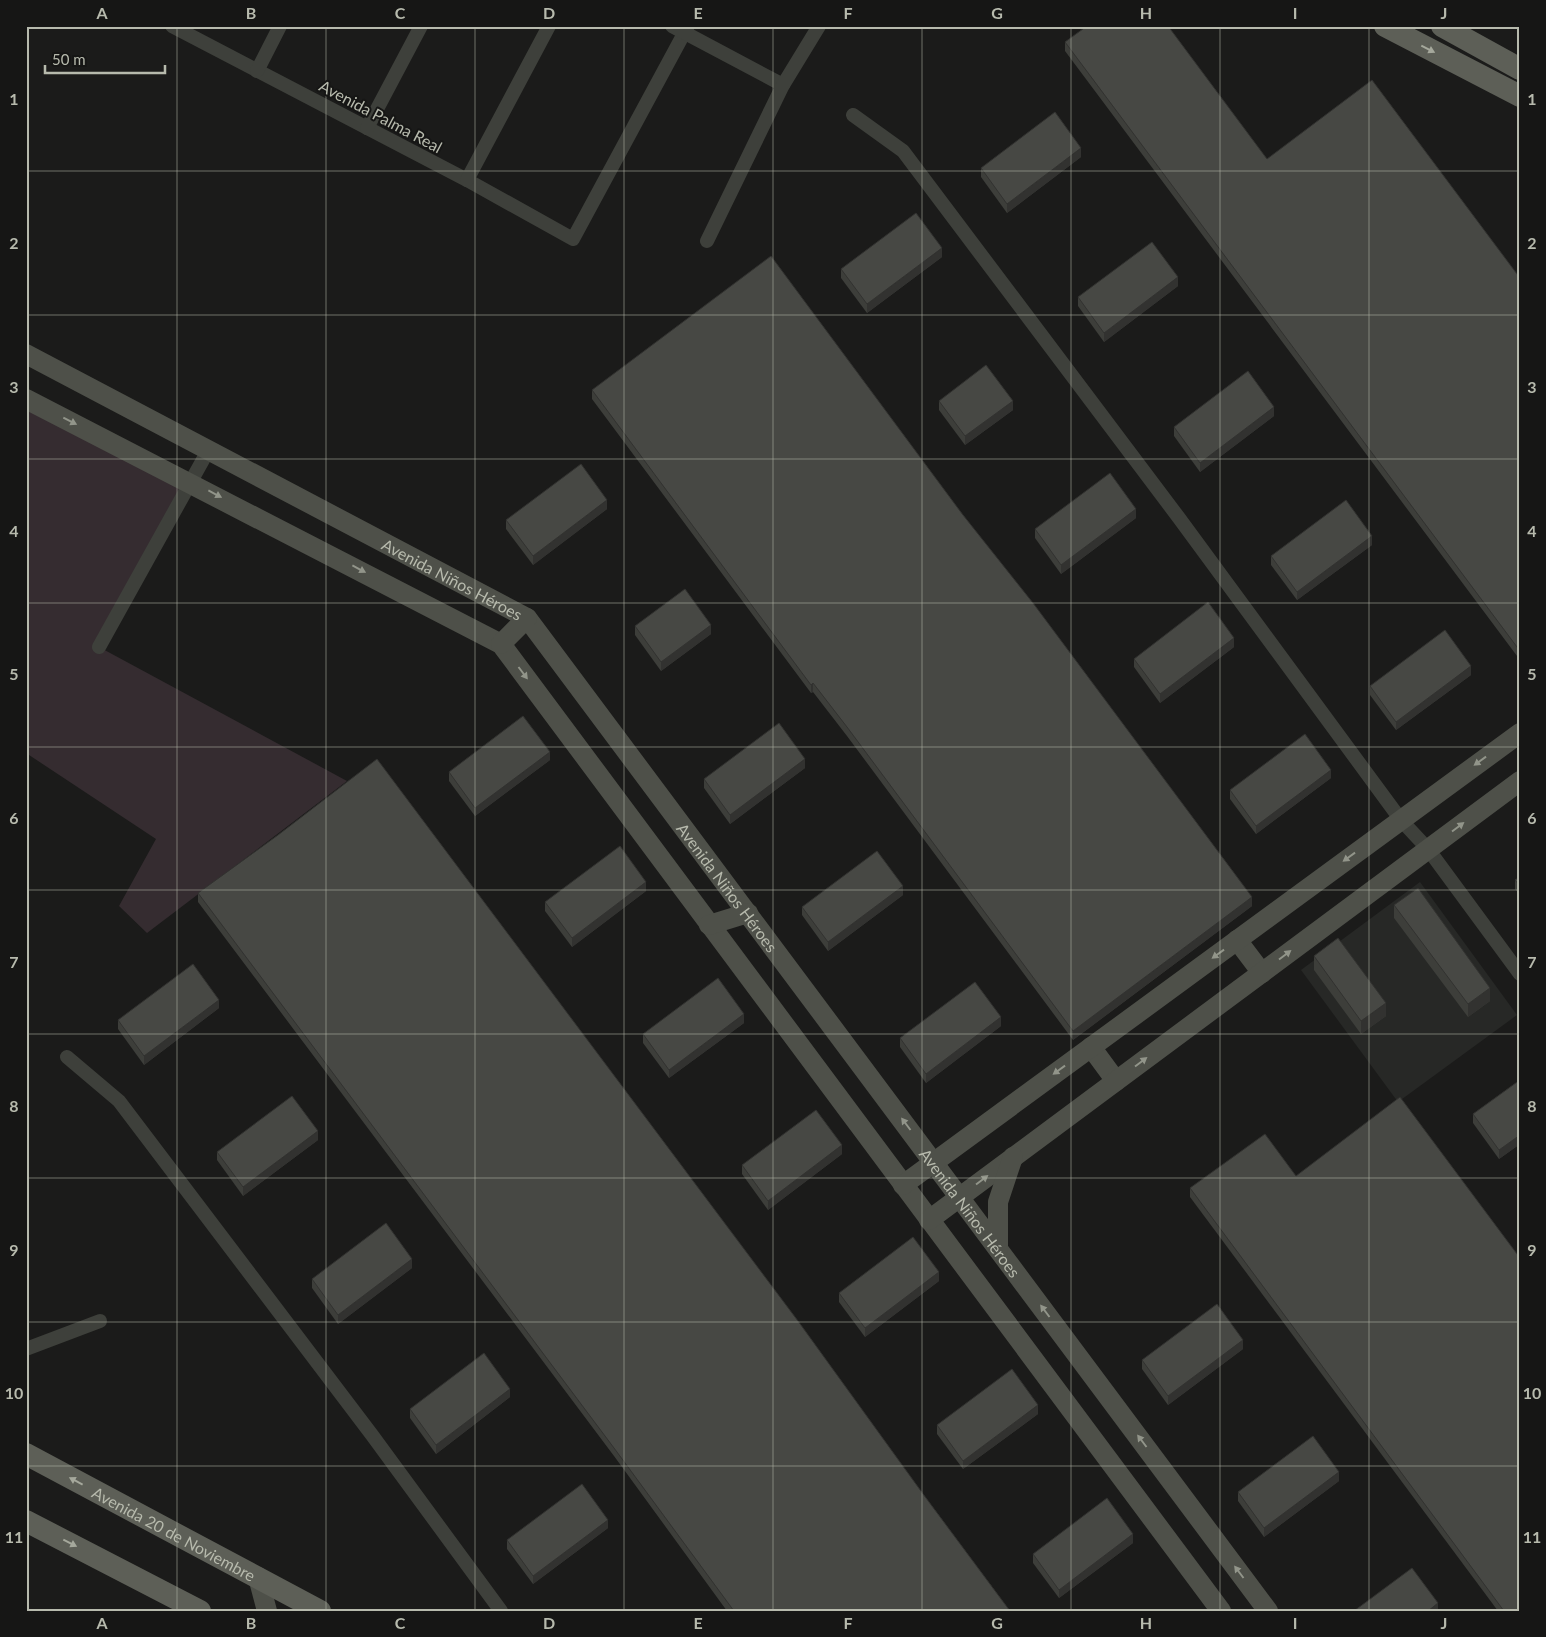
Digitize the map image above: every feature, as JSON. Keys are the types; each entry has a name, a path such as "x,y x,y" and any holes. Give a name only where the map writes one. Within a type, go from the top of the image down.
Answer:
{"main road":[{"path":"1385,26 1520,96"},
{"path":"1442,26 1520,69"},
{"path":"1446,26 1466,26"},
{"name":"Avenida Niños Héroes","path":"26,354 527,618 1268,1611"},
{"path":"26,399 191,482 501,644 1221,1611"},
{"path":"501,644 527,618"},
{"path":"903,1184 1520,733"},
{"path":"929,1220 1520,781"},
{"path":"709,925 748,913"},
{"path":"1237,940 1262,973"},
{"path":"1091,1047 1116,1081"},
{"path":"998,1248 998,1202 1014,1157"},
{"name":"Avenida 20 de Noviembre","path":"26,1454 320,1611"},
{"path":"26,1521 200,1611"},
{"path":"258,1577 267,1611"}],"street":[{"name":"Avenida Palma Real","path":"172,26 467,180 573,239 682,28"},
{"path":"256,71 280,26"},
{"path":"367,128 421,26"},
{"path":"467,180 549,26"},
{"path":"707,241 782,85 819,26"},
{"path":"682,28 782,85"},
{"path":"853,115 903,151 1224,578 1400,820 1428,849 1520,974"},
{"path":"99,647 209,449"},
{"path":"67,1057 119,1101 372,1435 501,1611"},
{"path":"27,1347 100,1321"}],"shaded area":[{"path":"26,400 191,482 99,647 347,781 147,933 119,906 156,839 26,753"},
{"path":"1420,882 1517,1015 1398,1102 1301,970"}],"building":[{"path":"1087,26 1168,26 1267,159 1372,80 1520,278 1520,651 1065,42"},
{"path":"1055,112 1081,148 1007,204 981,168"},
{"path":"916,213 942,248 867,304 841,269"},
{"path":"1152,242 1178,277 1104,333 1078,297"},
{"path":"771,256 963,515 1033,603 1252,897 1073,1031 847,727 813,683 811,685 592,390"},
{"path":"986,365 1013,401 965,436 939,401"},
{"path":"1248,371 1274,407 1200,463 1174,427"},
{"path":"581,464 607,500 533,556 506,520"},
{"path":"1110,473 1136,509 1061,565 1035,529"},
{"path":"1346,500 1372,536 1297,592 1271,556"},
{"path":"685,589 711,625 661,662 635,626"},
{"path":"1208,602 1234,638 1160,694 1134,659"},
{"path":"1445,630 1471,666 1396,722 1370,686"},
{"path":"523,716 550,752 475,808 449,772"},
{"path":"779,723 805,759 730,815 704,779"},
{"path":"1305,734 1331,770 1256,826 1230,790"},
{"path":"377,759 798,1321 1010,1611 734,1611 198,893 278,835"},
{"path":"620,846 646,882 572,938 545,902"},
{"path":"877,851 903,886 828,942 802,907"},
{"path":"1520,877 1520,886 1515,880"},
{"path":"1418,888 1490,988 1468,1004 1394,905"},
{"path":"1338,938 1386,1003 1361,1021 1314,956"},
{"path":"193,964 219,1000 144,1056 118,1020"},
{"path":"718,978 744,1014 669,1070 643,1034"},
{"path":"975,982 1001,1017 926,1074 900,1038"},
{"path":"1520,1080 1520,1135 1499,1150 1473,1114"},
{"path":"292,1096 318,1131 243,1187 217,1152"},
{"path":"1400,1097 1520,1258 1520,1611 1504,1611 1190,1188 1265,1134 1296,1176"},
{"path":"816,1110 842,1145 768,1201 742,1165"},
{"path":"386,1223 412,1259 338,1315 312,1279"},
{"path":"913,1237 939,1272 865,1328 839,1293"},
{"path":"1217,1304 1243,1340 1168,1396 1142,1360"},
{"path":"484,1353 510,1389 436,1445 410,1409"},
{"path":"1012,1369 1038,1405 963,1461 937,1425"},
{"path":"1313,1436 1339,1472 1264,1528 1238,1492"},
{"path":"582,1484 608,1520 533,1576 507,1540"},
{"path":"1107,1498 1133,1534 1059,1590 1033,1554"},
{"path":"1412,1568 1438,1603 1428,1611 1354,1611"}]}
